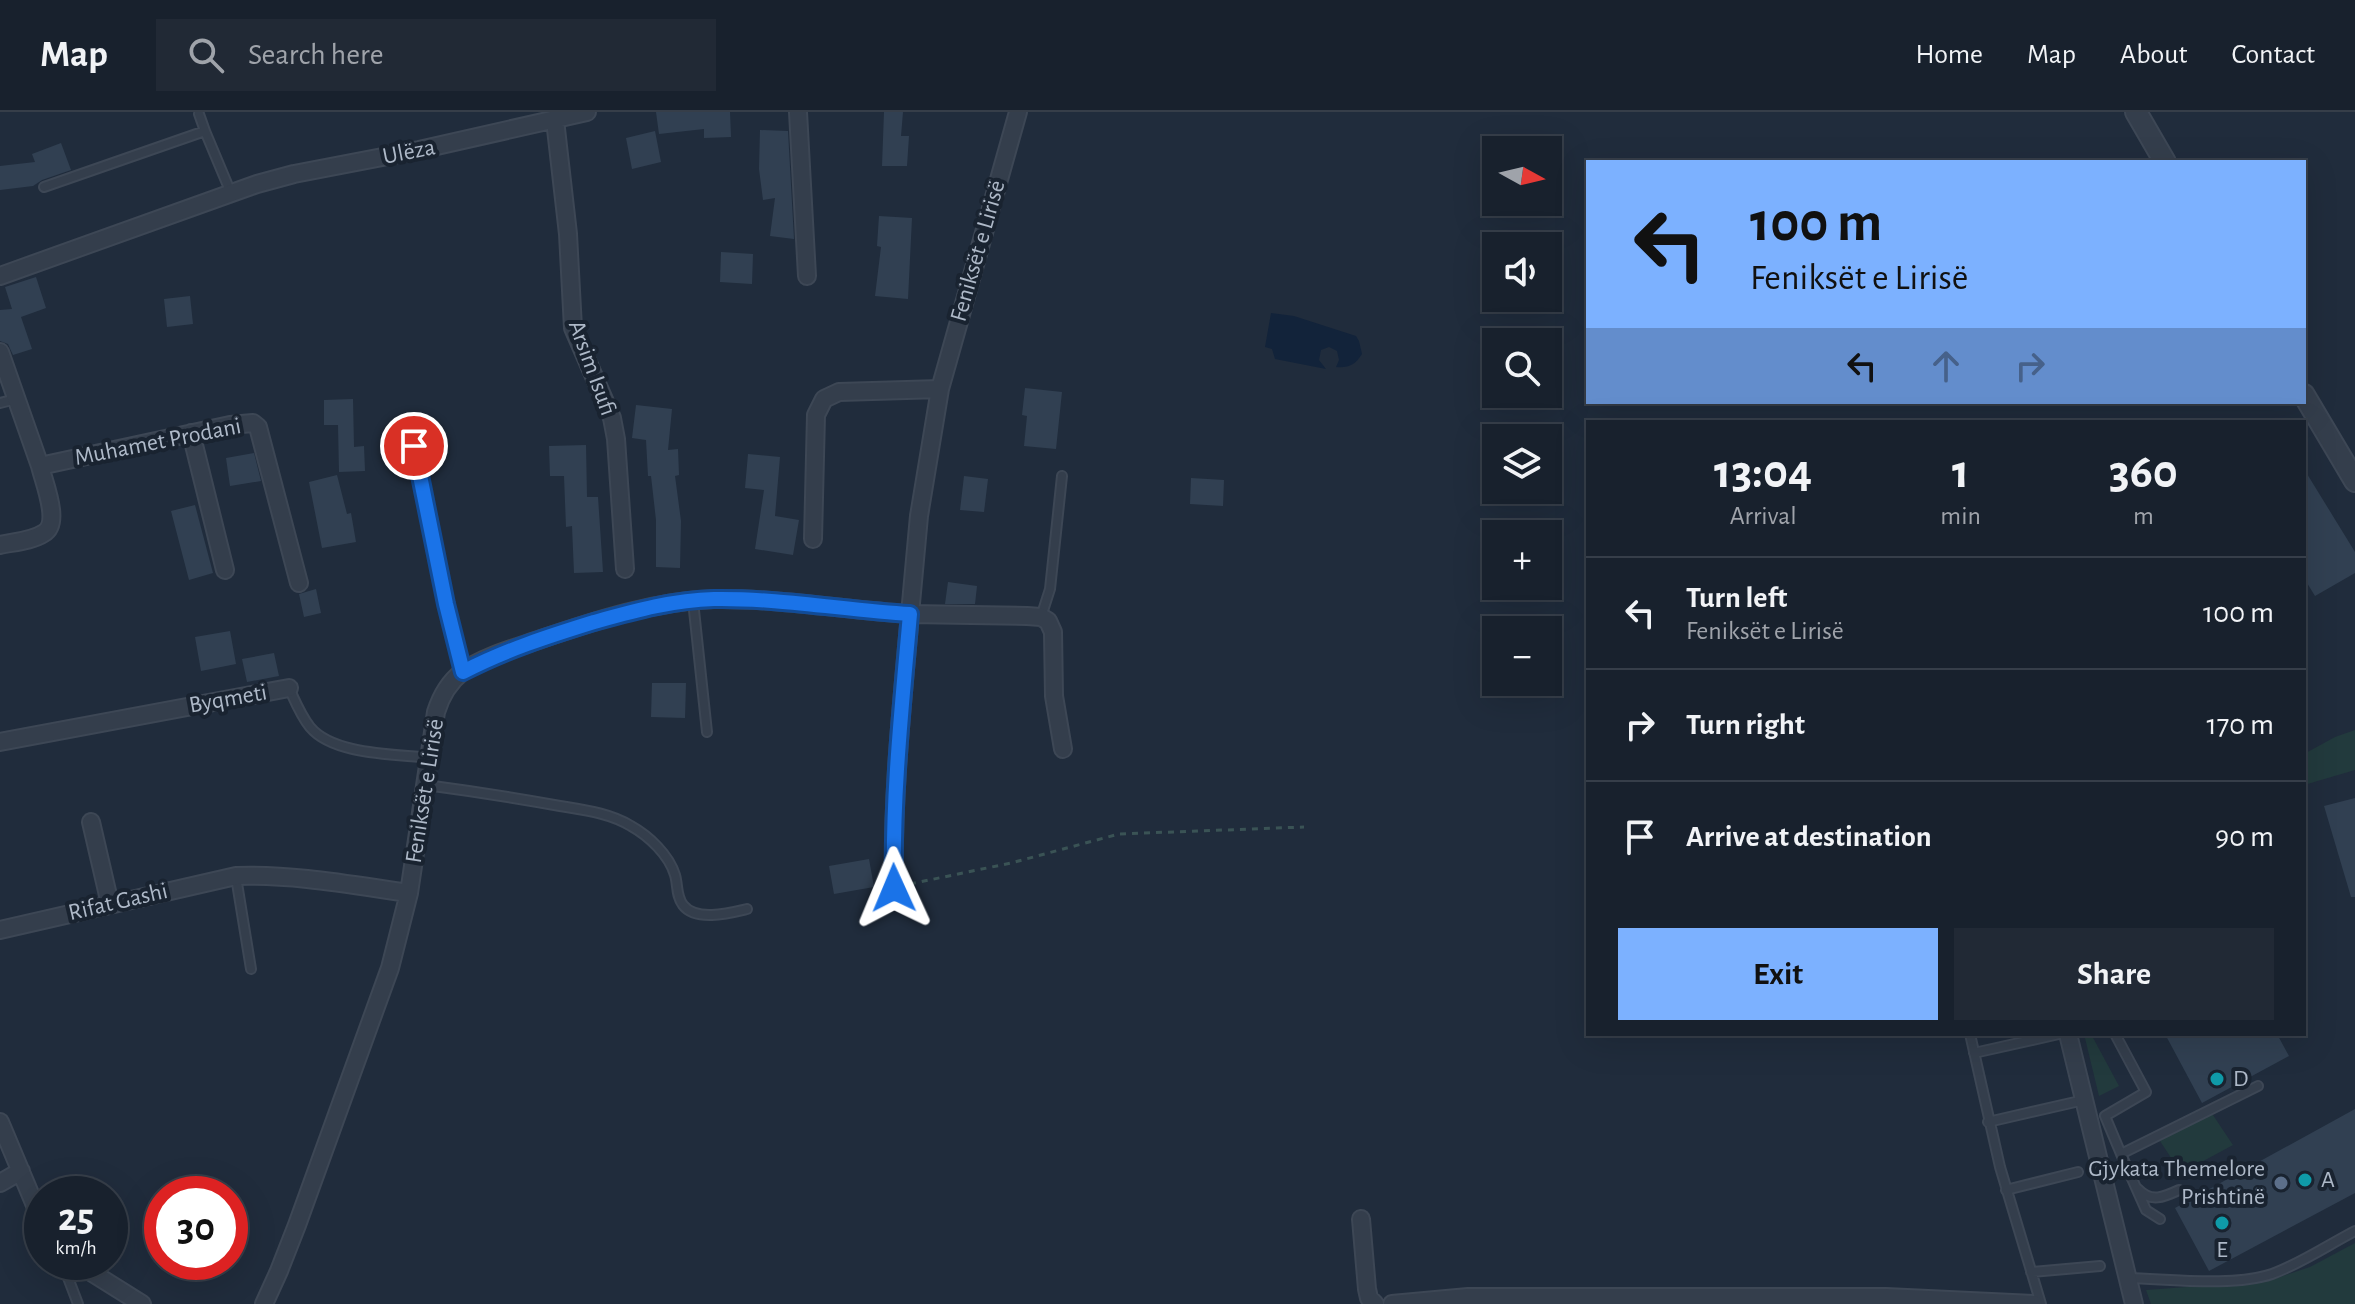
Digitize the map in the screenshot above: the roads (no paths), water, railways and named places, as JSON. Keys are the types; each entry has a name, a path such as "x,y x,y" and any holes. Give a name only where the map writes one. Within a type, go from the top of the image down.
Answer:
{"street":[{"name":"Ulëza","path":"0,276 294,174 587,112"},
{"path":"798,112 807,276"},
{"name":"Feniksët e Lirisë","path":"894,888 895,795 919,516 940,389 1018,112"},
{"path":"2136,112 2164,160"},
{"name":"Arsim Isufi","path":"555,120 568,234 573,328 612,418 625,569"},
{"name":"Muhamet Prodani","path":"0,352 8,401 40,466 52,521 50,528 36,537 0,545"},
{"path":"813,539 816,415 824,399 839,392 940,389"},
{"path":"2306,398 2355,481"},
{"name":"Muhamet Prodani","path":"40,466 191,433 253,423 258,427 299,583"},
{"path":"191,433 225,570"},
{"name":"Feniksët e Lirisë","path":"264,1304 279,1271 390,968 409,893 436,712 442,694 463,672 492,657 566,630 648,607 693,601 745,600 910,614"},
{"path":"910,614 1041,617 1048,621 1053,632 1054,696 1063,749"},
{"name":"Byqmeti","path":"0,742 289,688"},
{"path":"91,822 110,904"},
{"name":"Rifat Gashi","path":"0,930 236,876 300,877 409,893"},
{"path":"2068,1036 2134,1304"},
{"path":"0,1122 24,1178"},
{"path":"0,1183 21,1171"},
{"path":"1361,1219 1367,1289 1369,1298 1375,1304"},
{"path":"104,1280 142,1304"},
{"path":"1392,1304 1458,1302 1491,1297 1886,1297 2034,1304"}],"lane":[{"path":"199,114 232,193"},
{"path":"44,187 205,131"},
{"path":"414,446 463,672"},
{"path":"1041,617 1050,589 1062,476"},
{"path":"693,601 707,732"},
{"name":"Byqmeti","path":"289,688 309,726 335,745 430,758"},
{"path":"426,785 609,816 631,825 667,858 682,904 688,910 706,914 747,909"},
{"path":"236,876 251,969"},
{"path":"1970,1036 1988,1122 2041,1304"},
{"path":"1974,1053 2050,1036"},
{"path":"2116,1036 2146,1092 2105,1116 2146,1210 2160,1219"},
{"path":"2121,1154 2258,1086"},
{"path":"1988,1122 2084,1100"},
{"path":"2006,1190 2078,1172"},
{"path":"2132,1182 2149,1198 2157,1199 2179,1190"},
{"path":"2129,1278 2230,1280 2261,1276 2286,1267 2355,1231"},
{"path":"2031,1272 2100,1266"},
{"path":"69,1280 78,1304"}],"water":[{"path":"1271,313 1294,316 1356,336 1362,354 1351,365 1336,367 1339,360 1337,351 1329,347 1321,350 1319,360 1326,369 1275,359 1272,349 1265,347"}],"place":[{"name":"D","path":"2217,1079"},
{"name":"A","path":"2305,1180"},
{"name":"Gjykata Themelore Prishtinë","path":"2281,1183"},
{"name":"E","path":"2222,1223"}]}
